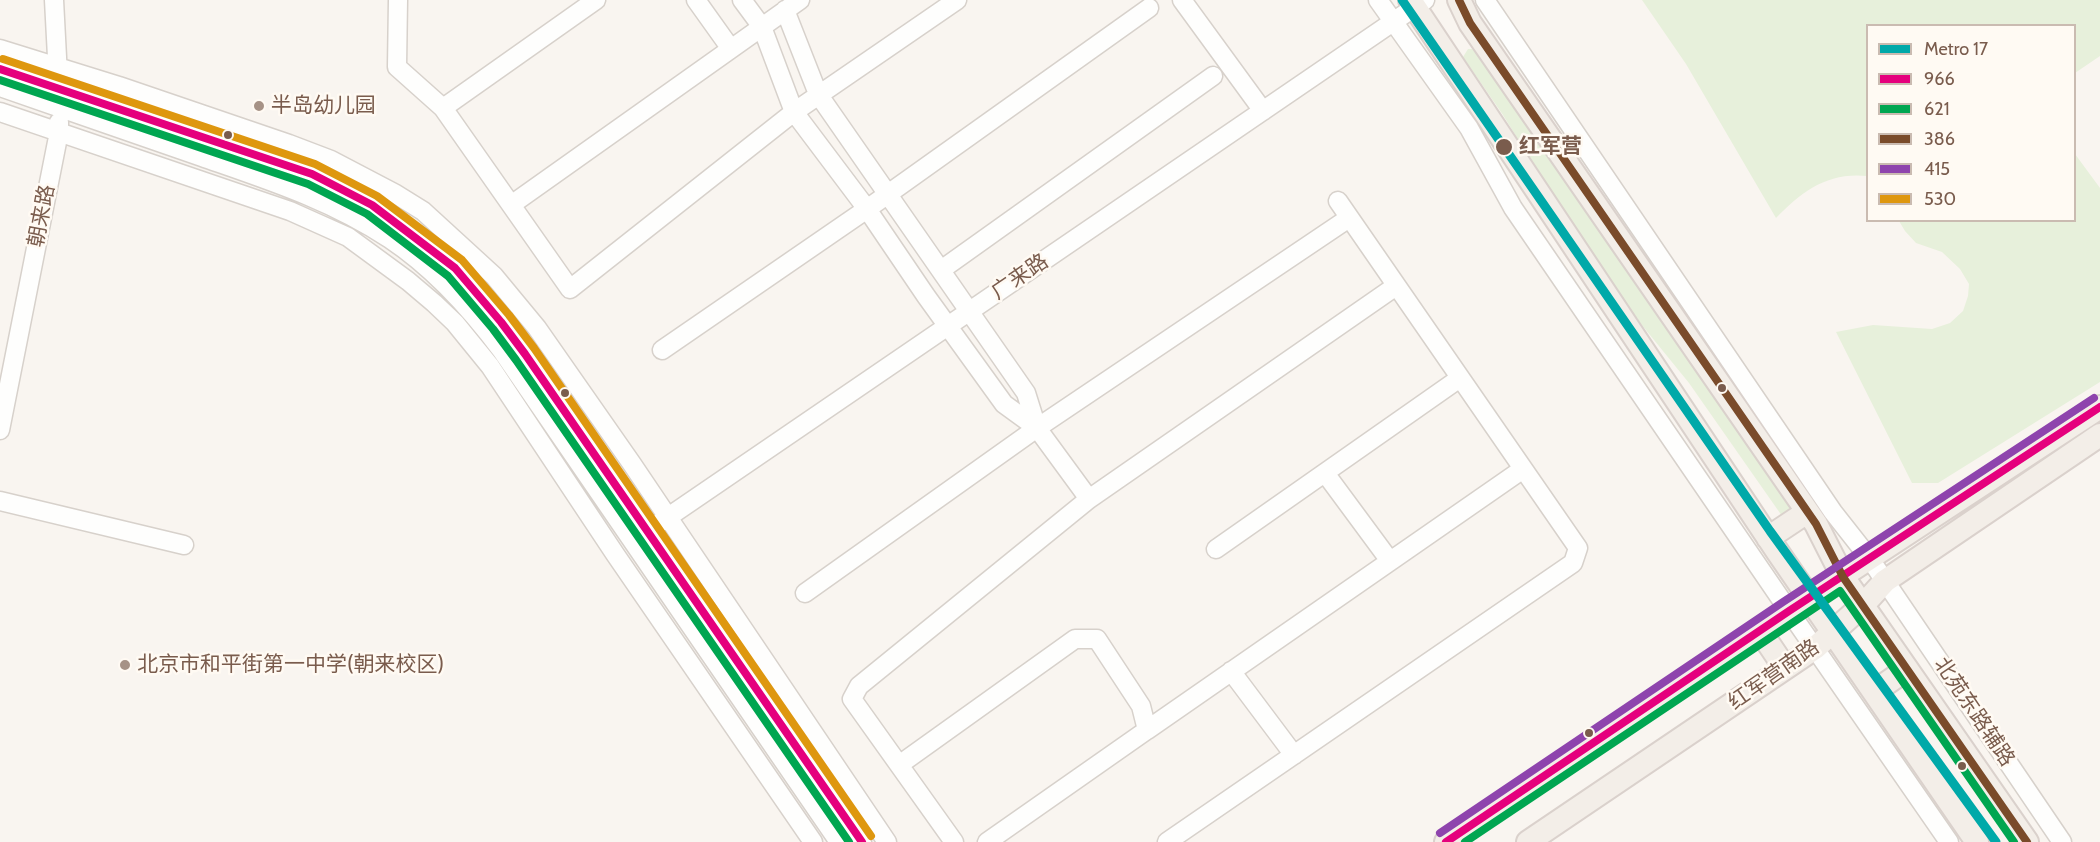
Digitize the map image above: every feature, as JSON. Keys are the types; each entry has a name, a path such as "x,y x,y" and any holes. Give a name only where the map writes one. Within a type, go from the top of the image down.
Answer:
{"main road":[{"path":"1459,0 1479,36 1807,512 1843,577 2027,842"},
{"path":"1417,2 1448,57 1768,538 1977,842"},
{"path":"1448,57 1479,36"},
{"name":"红军营南路","path":"1446,842 1789,611 2100,407"},
{"name":"红军营南路","path":"1528,842 1815,648 1863,605 1885,581 2100,435"},
{"path":"1768,538 1807,512"},
{"path":"1760,631 1785,668"},
{"path":"1874,692 1907,669"}],"street":[{"name":"朝来路","path":"0,430 59,132 54,0"},
{"path":"398,0 398,68 443,108 570,289 818,94 957,0"},
{"path":"443,108 596,0"},
{"path":"696,0 731,49"},
{"path":"742,0 762,27 794,112 867,209 1004,404 1036,428 1089,499"},
{"path":"1182,0 1263,111"},
{"path":"1378,0 1469,128 1513,207 1949,842"},
{"name":"北苑东路辅路","path":"1485,0 1833,512 1870,559 2062,842"},
{"name":"广来路","path":"615,554 1394,22 1417,2"},
{"path":"511,205 793,5 818,94 1026,393 1036,428"},
{"path":"662,350 888,195 1149,8"},
{"path":"0,48 320,156 394,193 423,211 494,276 537,328 668,517 887,842"},
{"path":"0,69 312,174 372,205 455,268 525,354 640,537 839,842"},
{"path":"941,270 1213,76"},
{"path":"0,87 306,194 355,218 409,254 440,279 479,321 502,351 862,842"},
{"path":"0,112 290,211 348,237 408,281 455,323 490,366 615,554 813,842"},
{"path":"1167,842 1573,563 1578,548 1338,201"},
{"path":"805,593 1036,428 1349,218"},
{"path":"954,842 852,699 859,686 1089,499 1396,286"},
{"path":"1216,549 1460,378"},
{"path":"987,842 1523,469"},
{"path":"1325,473 1390,561"},
{"path":"0,501 184,545"},
{"path":"899,765 1075,639 1097,639 1141,706 1147,730"},
{"path":"1231,671 1294,754"}],"green space":[{"path":"1642,0 2100,0 2100,56 2076,72 2076,24 1866,24 1866,176 1840,177 1817,185 1796,199 1776,218 1686,64"},
{"path":"1468,49 1475,52 1593,217 1793,508 1782,516 1689,383 1641,324 1546,185 1503,115 1463,57"},
{"path":"2076,155 2100,188 2100,382 1938,483 1912,483 1836,332 1873,325 1932,329 1950,323 1963,311 1969,284 1960,269 1942,252 1916,243 1900,222 2076,222"}],"metro line":[{"name":"17","path":"1402,0 1770,531 1996,842"}],"transit line":[{"name":"386","path":"1459,0 1470,23 1816,524 1843,577 2027,842"},
{"name":"530","path":"3,59 315,164 377,196 462,260 534,348 871,836"},
{"name":"966","path":"0,69 312,174 372,205 455,268 525,354 862,842"},
{"name":"621","path":"0,80 308,184 367,214 448,276 516,360 849,842"},
{"name":"415","path":"1440,833 1783,602 2094,398"},
{"name":"966","path":"1446,842 1789,611 2100,407"},
{"name":"621","path":"1465,842 1840,591 2014,842"}],"place":[{"name":"半岛幼儿园","path":"259,106"},
{"name":"红军营","path":"1504,147"},
{"name":"北京市和平街第一中学(朝来校区)","path":"125,665"}]}
